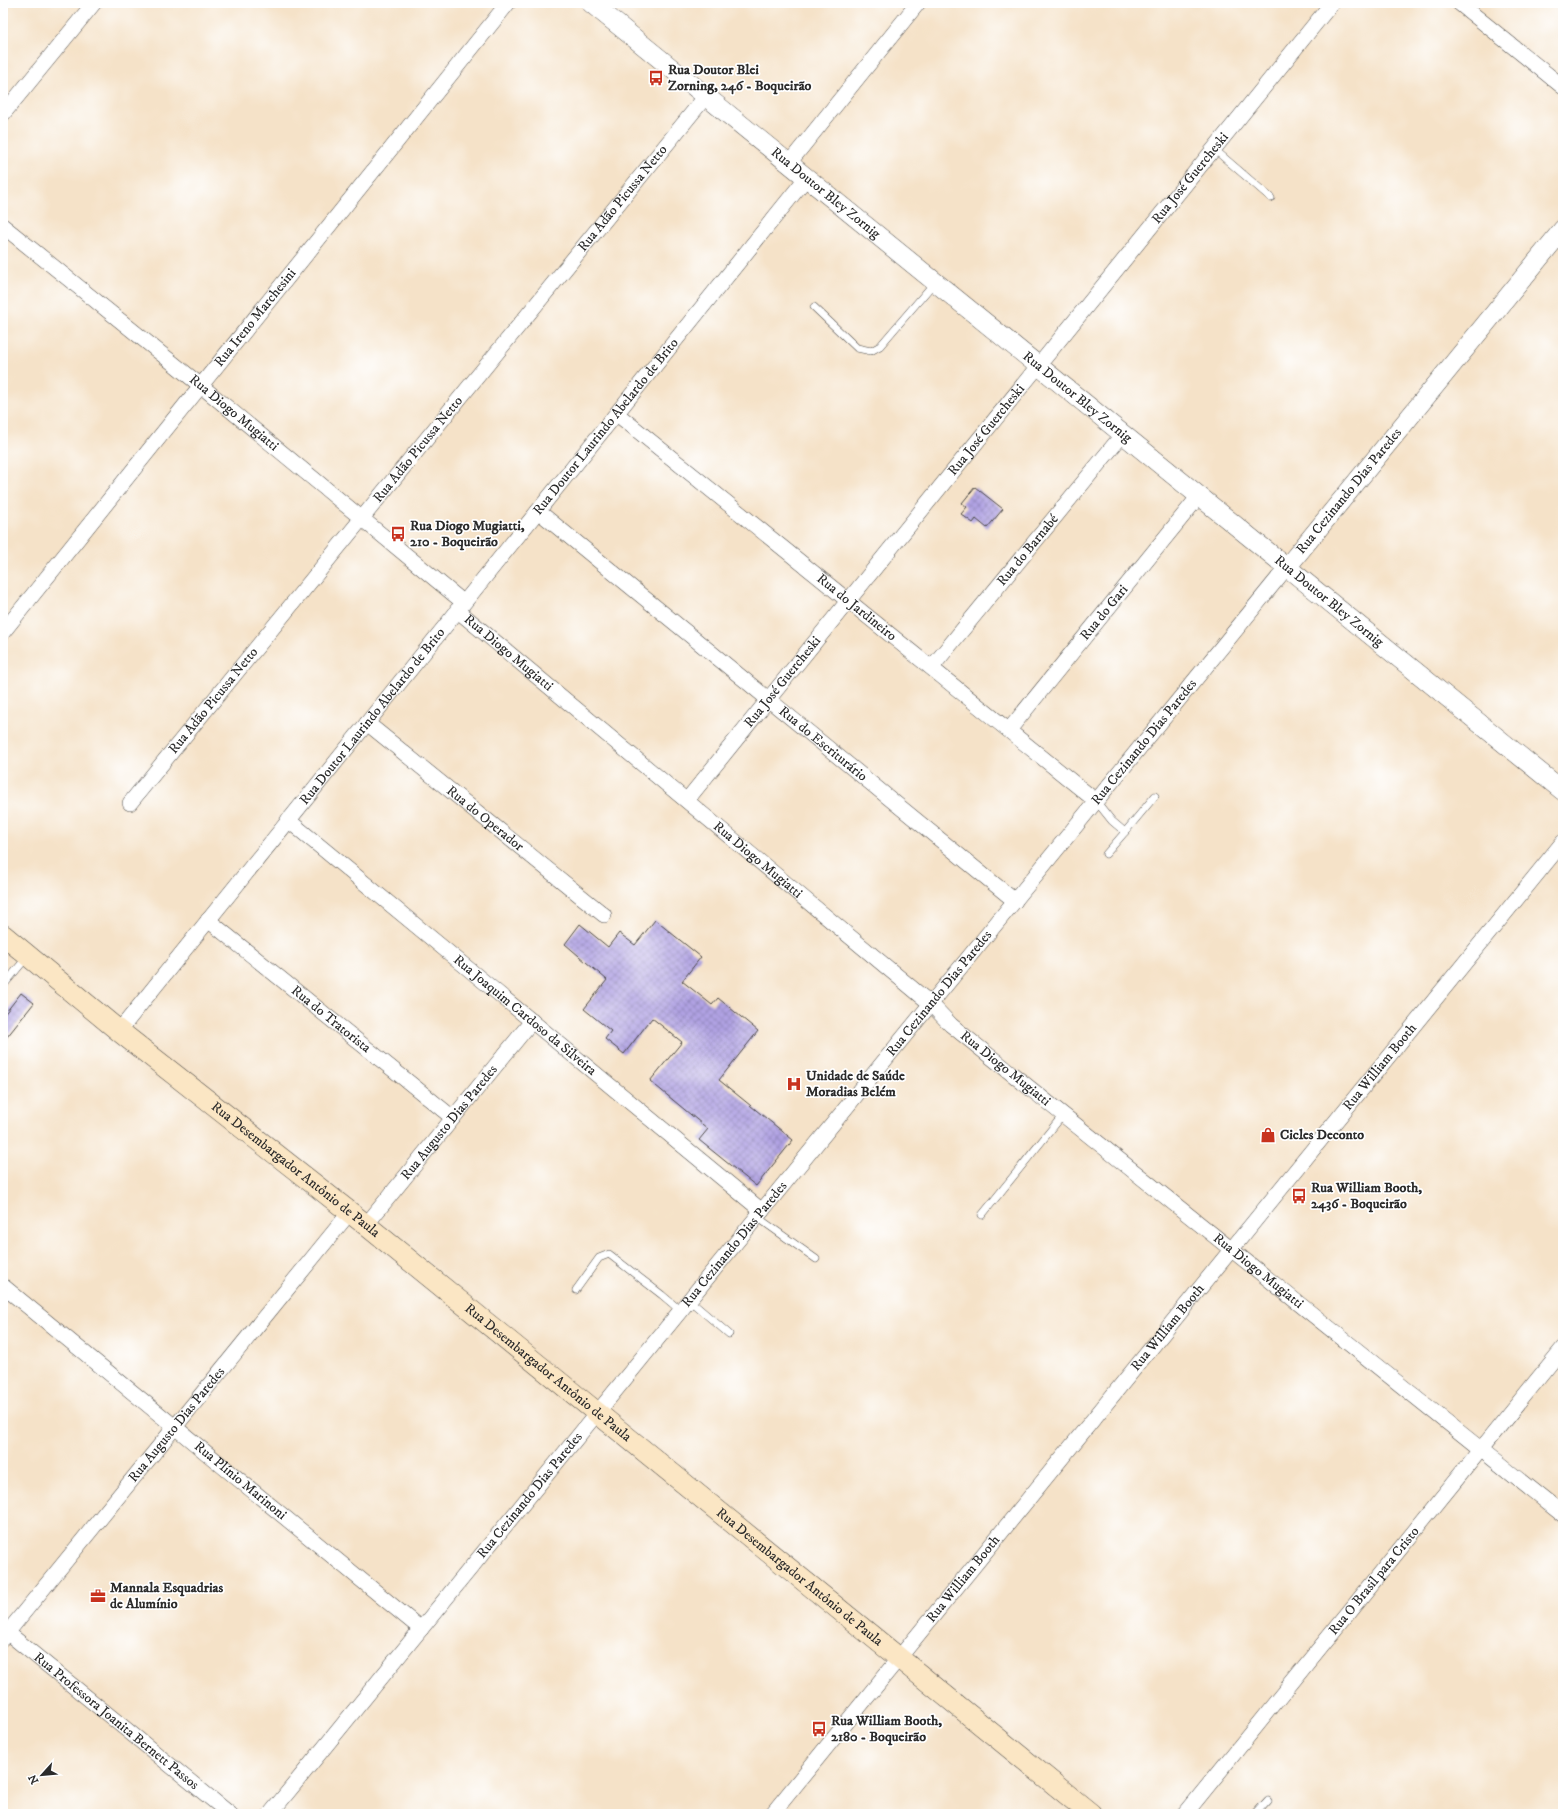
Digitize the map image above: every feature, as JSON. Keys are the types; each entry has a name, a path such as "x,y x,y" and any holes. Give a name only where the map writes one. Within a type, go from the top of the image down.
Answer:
{"main road":[{"name":"Rua Desembargador Antônio de Paula","path":"3,935 119,1031 350,1212 1091,1814"}],"street":[{"path":"3,114 94,3"},
{"name":"Rua Ireno Marchesini","path":"3,632 508,3"},
{"name":"Rua Doutor Bley Zornig","path":"591,3 1563,791"},
{"path":"789,163 918,3"},
{"name":"Rua José Guercheski","path":"686,800 1332,3"},
{"path":"1459,3 1563,87"},
{"name":"Rua Adão Picussa Netto","path":"130,803 363,519 706,96"},
{"name":"Rua Doutor Laurindo Abelardo de Brito","path":"119,1031 807,177"},
{"name":"Rua Diogo Mugiatti","path":"3,226 363,519 460,606 686,800 931,1004 951,1025 1563,1515"},
{"name":"Rua Cezinando Dias Paredes","path":"270,1814 1563,228"},
{"name":"Rua do Jardineiro","path":"617,414 1096,801"},
{"name":"Rua do Barnabé","path":"932,667 1123,434"},
{"name":"Rua do Gari","path":"1009,730 1199,496"},
{"name":"Rua do Escriturário","path":"538,511 769,698 1015,901"},
{"name":"Rua do Operador","path":"367,723 604,915"},
{"name":"Rua Joaquim Cardoso da Silveira","path":"288,820 532,1021 759,1214"},
{"name":"Rua William Booth","path":"772,1814 1563,842"},
{"name":"Rua do Tratorista","path":"208,920 453,1118"},
{"name":"Rua Augusto Dias Paredes","path":"366,1225 532,1021"},
{"name":"Rua Augusto Dias Paredes","path":"4,1633 350,1212"},
{"name":"Rua Plínio Marinoni","path":"3,1286 421,1630"},
{"name":"Rua O Brasil para Cristo","path":"1185,1814 1563,1348"},
{"name":"Rua Professora Joanita Bernett Passos","path":"4,1633 230,1814"}],"lane":[{"path":"1214,149 1271,198"},
{"path":"814,307 857,348 871,351 880,346 936,282"},
{"path":"1106,854 1155,796"},
{"path":"1096,801 1112,821 1125,832"},
{"path":"3,986 28,956"},
{"path":"982,1215 1064,1115"},
{"path":"759,1214 816,1259"},
{"path":"576,1290 599,1258 608,1254 662,1294 685,1306 729,1334"},
{"path":"1256,1814 1268,1801"}],"building":[{"path":"975,487 1003,509 987,528 976,519 973,523 961,514 967,507 962,503"},
{"path":"655,920 701,957 682,981 712,1005 718,998 758,1031 719,1080 793,1140 756,1186 699,1140 708,1129 650,1081 682,1042 652,1018 624,1054 605,1039 611,1031 584,1009 607,980 565,944 580,924 608,947 619,933 635,945"},
{"path":"21,993 34,1003 3,1042 3,1016"}],"place":[{"name":"Rua Doutor Blei Zorning, 246 - Boqueirão","path":"656,78"},
{"name":"Rua Diogo Mugiatti, 210 - Boqueirão","path":"398,534"},
{"name":"Unidade de Saúde Moradias Belém","path":"794,1084"},
{"name":"Cicles Deconto","path":"1268,1135"},
{"name":"Rua William Booth, 2436 - Boqueirão","path":"1299,1196"},
{"name":"Mannala Esquadrias de Alumínio","path":"98,1596"},
{"name":"Rua William Booth, 2180 - Boqueirão","path":"819,1729"}]}
